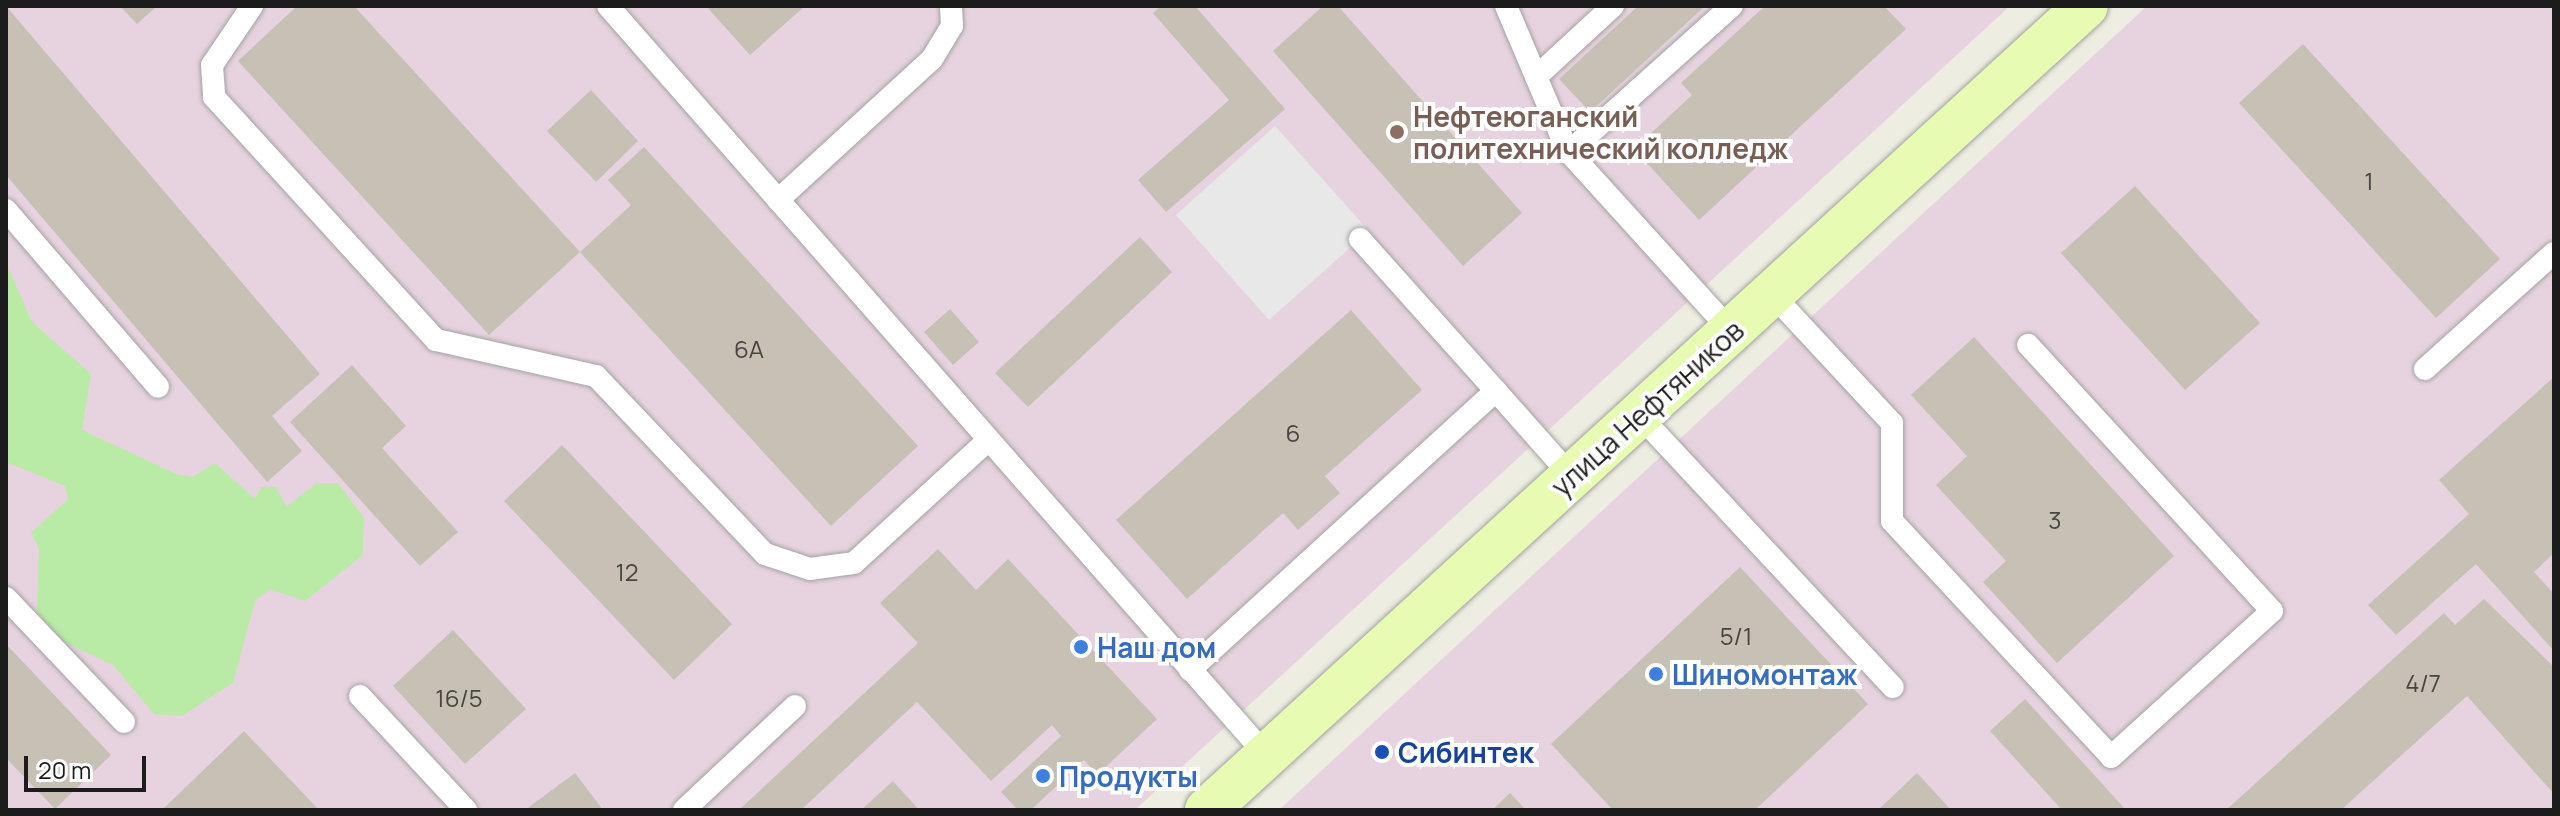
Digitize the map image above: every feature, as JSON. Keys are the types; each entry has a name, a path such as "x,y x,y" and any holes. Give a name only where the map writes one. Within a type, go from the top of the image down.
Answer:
{"main road":[{"name":"улица Нефтяников","path":"1207,810 2086,6"}],"lane":[{"path":"252,6 212,65 214,97 436,340 596,376 765,554 810,569 854,563 988,440"},
{"path":"608,6 1267,756"},
{"path":"778,200 932,59 952,26 951,6"},
{"path":"1506,6 1569,152 1731,331"},
{"path":"1536,77 1613,6"},
{"path":"1569,152 1732,6"},
{"path":"6,210 158,387"},
{"path":"1360,239 1572,477"},
{"path":"2425,369 2554,253"},
{"path":"1772,294 1892,423 1892,521 2111,757 2272,611 2028,345"},
{"path":"1190,670 1496,391"},
{"path":"1639,415 1893,687"},
{"path":"6,598 124,722"},
{"path":"360,696 466,810"},
{"path":"684,810 795,706"}],"shaded area":[{"path":"6,6 2010,6 1135,810 6,810"},
{"path":"2147,6 2554,6 2554,810 1279,810"},
{"path":"1275,126 1369,231 1269,320 1176,215"}],"green space":[{"path":"6,263 32,322 91,374 82,430 176,474 193,477 215,463 255,499 261,487 276,487 286,507 317,483 338,483 364,518 363,555 305,601 270,589 255,601 233,683 182,716 154,714 113,665 62,641 37,612 39,549 31,533 68,499 65,486 6,462"}],"building":[{"path":"6,6 320,374 272,416 302,451 267,482 6,175"},
{"path":"120,6 157,6 137,24"},
{"path":"297,6 354,6 580,252 489,335 238,61"},
{"path":"706,6 805,6 750,55"},
{"path":"1161,6 1195,6 1285,109 1166,212 1138,180 1229,100 1153,13"},
{"name":"Нефтеюганский политехнический колледж","path":"1323,6 1338,6 1522,213 1463,266 1273,51"},
{"path":"1638,6 1705,6 1590,112 1559,79"},
{"path":"1765,6 1884,6 1906,29 1699,220 1634,149 1692,95 1681,83"},
{"path":"2303,44 2500,259 2436,318 2239,103"},
{"path":"591,90 638,141 596,182 547,131"},
{"path":"644,147 918,446 831,526 580,252 631,205 608,180"},
{"path":"2135,186 2260,323 2185,390 2061,253"},
{"path":"1140,237 1172,272 1028,407 995,373"},
{"path":"950,309 979,342 953,365 924,332"},
{"path":"1351,310 1422,390 1325,476 1340,493 1298,530 1283,513 1187,599 1116,520"},
{"path":"1974,337 2174,556 2057,663 1983,582 2006,561 1936,485 1967,456 1911,395"},
{"path":"352,365 406,426 382,448 458,532 420,566 290,422"},
{"path":"2554,377 2554,553 2534,572 2554,594 2554,651 2476,564 2396,635 2368,605 2469,514 2439,480"},
{"path":"562,445 732,624 674,680 504,501"},
{"path":"938,549 976,590 1008,559 1157,719 1097,775 1084,760 1031,810 1018,810 1001,792 1061,736 1052,725 991,781 917,702 801,810 739,810 918,643 880,603"},
{"path":"1740,567 1868,704 1755,810 1613,810 1551,744"},
{"path":"2484,599 2554,667 2554,794 2467,696 2341,810 2226,810 2444,613 2455,625"},
{"path":"453,630 526,709 465,764 393,686"},
{"path":"6,644 111,755 55,809 6,758"},
{"path":"2025,699 2126,810 2062,810 1990,731"},
{"path":"244,731 319,810 162,810"},
{"path":"575,773 603,810 525,810"},
{"path":"1917,773 1951,810 1878,810"},
{"path":"893,781 919,810 861,810"},
{"path":"1510,793 1526,810 1492,810"}],"place":[{"name":"Нефтеюганский политехнический колледж","path":"1397,132"},
{"name":"Наш дом","path":"1081,647"},
{"name":"Шиномонтаж","path":"1656,674"},
{"name":"Сибинтек","path":"1382,752"},
{"name":"Продукты","path":"1043,776"}]}
